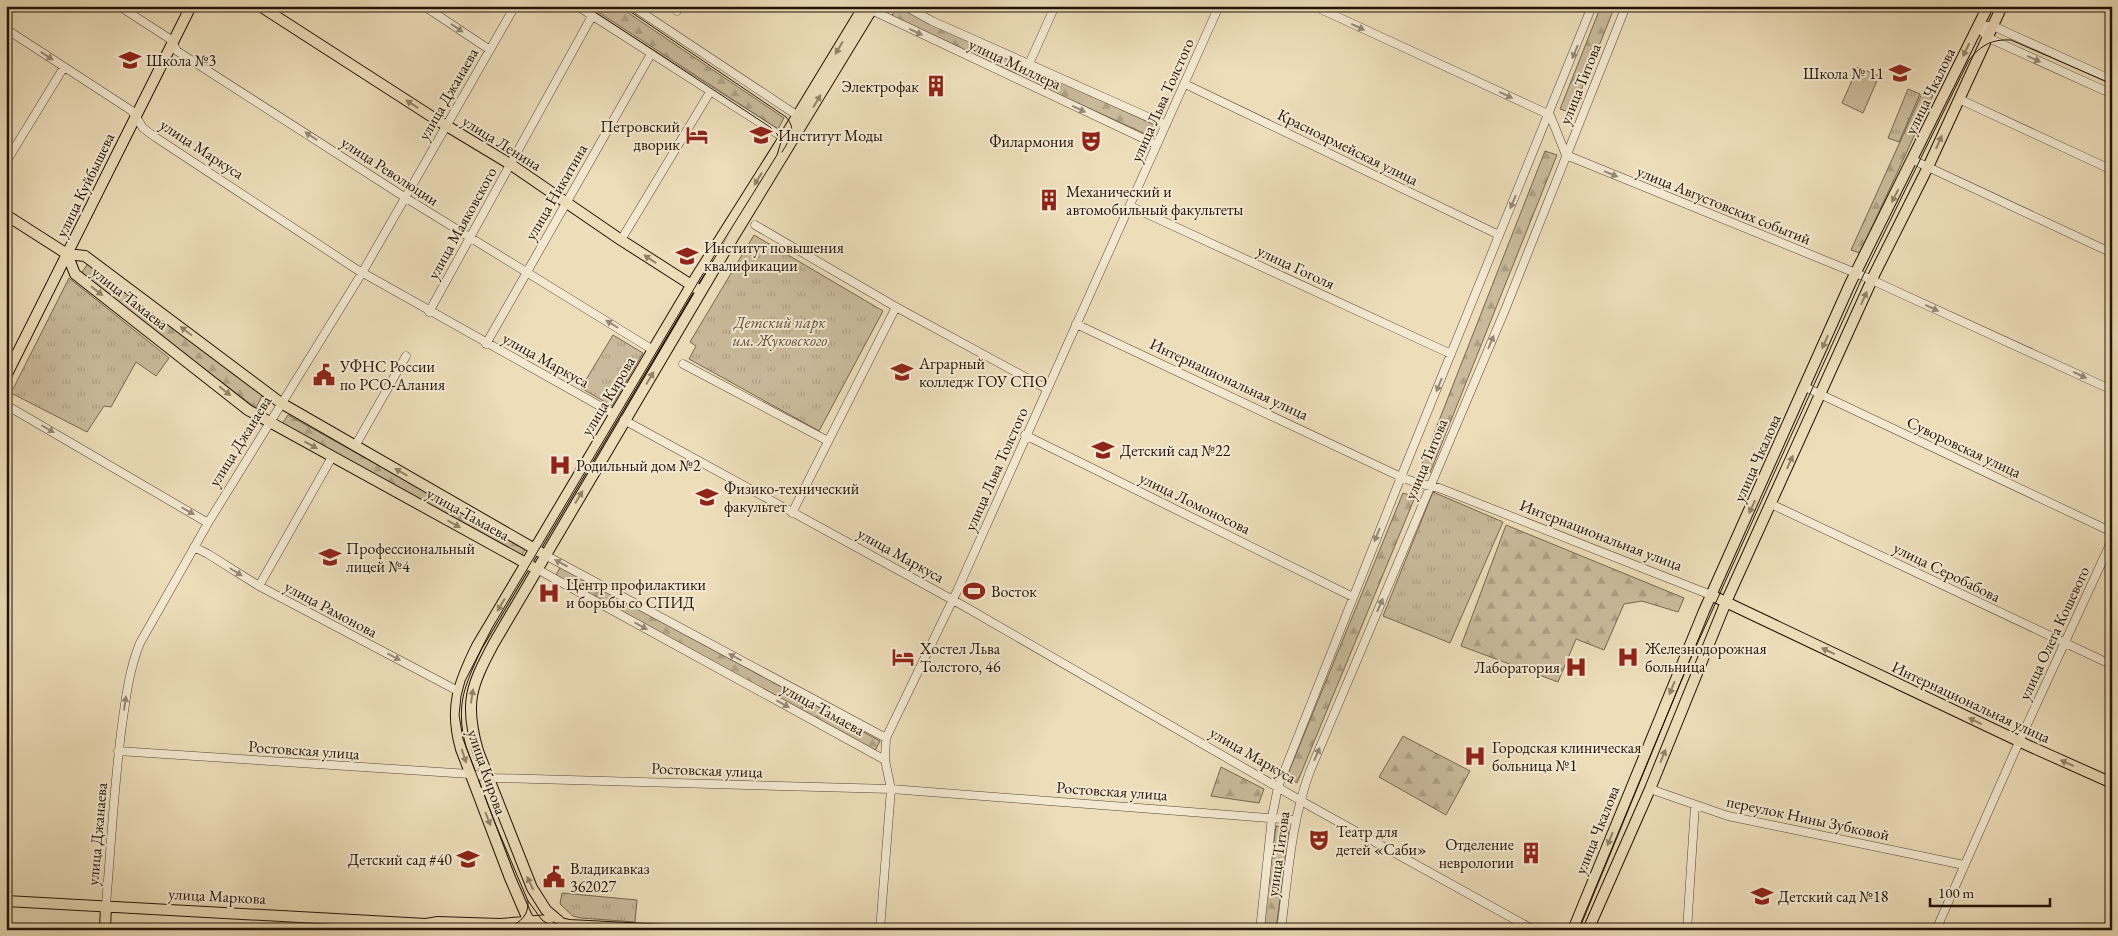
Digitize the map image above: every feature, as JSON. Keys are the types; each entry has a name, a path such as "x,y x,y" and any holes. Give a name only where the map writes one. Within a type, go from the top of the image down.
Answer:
{"main road":[{"name":"улица Куйбышева","path":"6,376 191,6"},
{"name":"улица Ленина","path":"260,6 446,126 510,164 701,291"},
{"name":"улица Чкалова","path":"1573,930 1711,595 1856,273 1988,6"},
{"name":"улица Чкалова","path":"1588,930 1650,788 1726,602 1872,280 1928,167 2002,6"},
{"name":"улица Кирова","path":"533,926 518,898 470,774 456,732 455,710 458,691 477,646 691,285 867,7"},
{"name":"улица Кирова","path":"559,921 550,915 535,894 488,777 473,733 470,697 480,668 536,569 867,7"},
{"name":"улица Тамаева","path":"6,215 67,254 85,256 281,403 545,555"},
{"name":"улица Тамаева","path":"67,254 75,274 248,410 536,569"},
{"name":"улица Маркуса","path":"614,414 624,420"},
{"name":"Интернациональная улица","path":"1711,595 2019,742 2112,783"},
{"path":"500,924 512,919 516,913 518,898"},
{"name":"улица Маркова","path":"6,901 426,924 438,922 533,926 559,921 569,925 667,930"},
{"name":"улица Джанаева","path":"105,930 106,906"},
{"name":"улица Маркова","path":"426,924 436,928 467,930"}],"street":[{"name":"улица Революции","path":"118,6 170,39 171,44 177,51 406,198 653,350"},
{"path":"424,6 490,50"},
{"name":"улица Джанаева","path":"106,906 118,751 134,656 208,523 268,422 362,273 515,6"},
{"path":"577,6 784,138"},
{"path":"632,6 798,116"},
{"name":"улица Миллера","path":"905,6 932,21 1166,125"},
{"path":"1029,64 1055,6"},
{"name":"улица Льва Толстого","path":"880,930 891,789 885,760 886,738 952,600 1219,6"},
{"path":"1314,6 1550,115 1566,155"},
{"name":"улица Титова","path":"1260,930 1272,817 1278,787 1401,477 1550,115 1592,6"},
{"name":"улица Титова","path":"1281,930 1299,800 1505,310 1626,6"},
{"name":"улица Миллера","path":"867,7 1157,146"},
{"name":"улица Маяковского","path":"429,312 592,16"},
{"path":"1978,26 1993,26 2112,80"},
{"path":"1978,26 1987,37 2112,94"},
{"name":"улица Маркуса","path":"6,29 132,111 143,128 149,133 362,273 614,414"},
{"name":"улица Никитина","path":"486,344 651,54"},
{"path":"6,162 64,67"},
{"name":"Красноармейская улица","path":"1185,84 1499,235"},
{"path":"622,240 710,92"},
{"path":"1958,99 2112,170"},
{"name":"улица Августовских событий","path":"1566,155 1872,280"},
{"path":"1913,160 2112,253"},
{"name":"улица Гоголя","path":"1130,206 1451,354"},
{"path":"755,225 1046,389"},
{"path":"1872,280 2112,390"},
{"path":"792,513 896,306"},
{"name":"Интернациональная улица","path":"1076,324 1401,477 1430,486 1711,595"},
{"path":"355,446 406,356"},
{"path":"684,364 828,441"},
{"name":"Суворовская улица","path":"1805,387 2112,532"},
{"path":"6,405 208,523"},
{"name":"улица Маркуса","path":"624,420 952,600 1299,800 1534,930"},
{"name":"улица Ломоносова","path":"1025,435 1353,597"},
{"path":"259,586 332,457"},
{"name":"улица Серобабова","path":"1771,504 2112,665"},
{"name":"улица Олега Кошевого","path":"1936,930 2019,742 2112,540"},
{"name":"улица Рамонова","path":"194,547 259,586 458,691"},
{"name":"улица Тамаева","path":"545,555 886,738"},
{"name":"улица Тамаева","path":"536,569 885,760"},
{"name":"Ростовская улица","path":"118,751 470,774 488,777 891,789 1295,820"},
{"name":"переулок Нины Зубковой","path":"1650,788 1728,816 1964,865"},
{"path":"1687,930 1695,805"}],"green space":[{"path":"589,6 618,6 784,118 778,129"},
{"path":"1601,6 1615,6 1572,113 1560,109"},
{"path":"896,7 1157,126 1152,137 891,18"},
{"path":"1858,67 1879,76 1863,113 1842,103"},
{"path":"1908,89 1920,94 1899,142 1888,138"},
{"path":"1923,91 1933,95 1860,253 1851,250"},
{"path":"1545,151 1557,155 1430,473 1420,469"},
{"name":"Детский парк им. Жуковского","path":"754,235 883,311 819,431 689,359 696,346 690,342"},
{"path":"89,262 263,394 256,408 80,275"},
{"path":"69,278 169,358 156,376 136,362 111,407 104,406 87,432 11,393"},
{"path":"613,335 643,353 612,406 581,388"},
{"path":"288,415 526,547 521,557 282,424"},
{"path":"1433,492 1503,522 1450,643 1383,616"},
{"path":"1403,493 1415,497 1297,783 1287,776"},
{"path":"1506,525 1684,598 1678,612 1642,601 1624,604 1604,650 1576,639 1558,682 1461,646"},
{"path":"561,566 880,741 875,751 556,575"},
{"path":"1403,736 1470,771 1446,815 1379,777"},
{"path":"1221,767 1264,789 1259,803 1211,796"},
{"path":"1276,826 1289,828 1276,930 1262,930"},
{"path":"562,893 637,900 635,922 573,916 560,904"}],"tram line":[{"path":"557,930 542,920 528,901 495,823 463,739 459,715 465,681 492,628 701,277 777,155 781,142 777,134 770,127 586,6"},
{"path":"622,6 786,117 792,130 782,152"},
{"path":"1578,930 1689,662 1863,276 1969,60 1987,44 2011,40 2112,84"},
{"path":"509,927 517,923 526,914 528,901"},
{"path":"553,922 570,930"},
{"path":"436,925 556,930"}],"place":[{"name":"Школа №3","path":"130,60"},
{"name":"Школа № 11","path":"1900,73"},
{"name":"Электрофак","path":"936,86"},
{"name":"Петровский дворик","path":"697,135"},
{"name":"Институт Моды","path":"761,135"},
{"name":"Филармония","path":"1091,141"},
{"name":"Механический и автомобильный факультеты","path":"1049,200"},
{"name":"Институт повышения квалификации","path":"687,256"},
{"name":"Аграрный колледж ГОУ СПО","path":"902,372"},
{"name":"УФНС России по РСО-Алания","path":"324,375"},
{"name":"Детский сад №22","path":"1103,450"},
{"name":"Родильный дом №2","path":"560,465"},
{"name":"Физико-технический факультет","path":"707,497"},
{"name":"Профессиональный лицей №4","path":"330,557"},
{"name":"Восток","path":"974,591"},
{"name":"Центр профилактики и борьбы со СПИД","path":"549,593"},
{"name":"Хостел Льва Толстого, 46","path":"903,657"},
{"name":"Железнодорожная больница","path":"1628,657"},
{"name":"Лаборатория","path":"1576,667"},
{"name":"Городская клиническая больница №1","path":"1475,756"},
{"name":"Театр для детей «Саби»","path":"1319,840"},
{"name":"Отделение неврологии","path":"1531,853"},
{"name":"Детский сад #40","path":"468,859"},
{"name":"Владикавказ 362027","path":"554,877"},
{"name":"Детский сад №18","path":"1762,896"}]}
